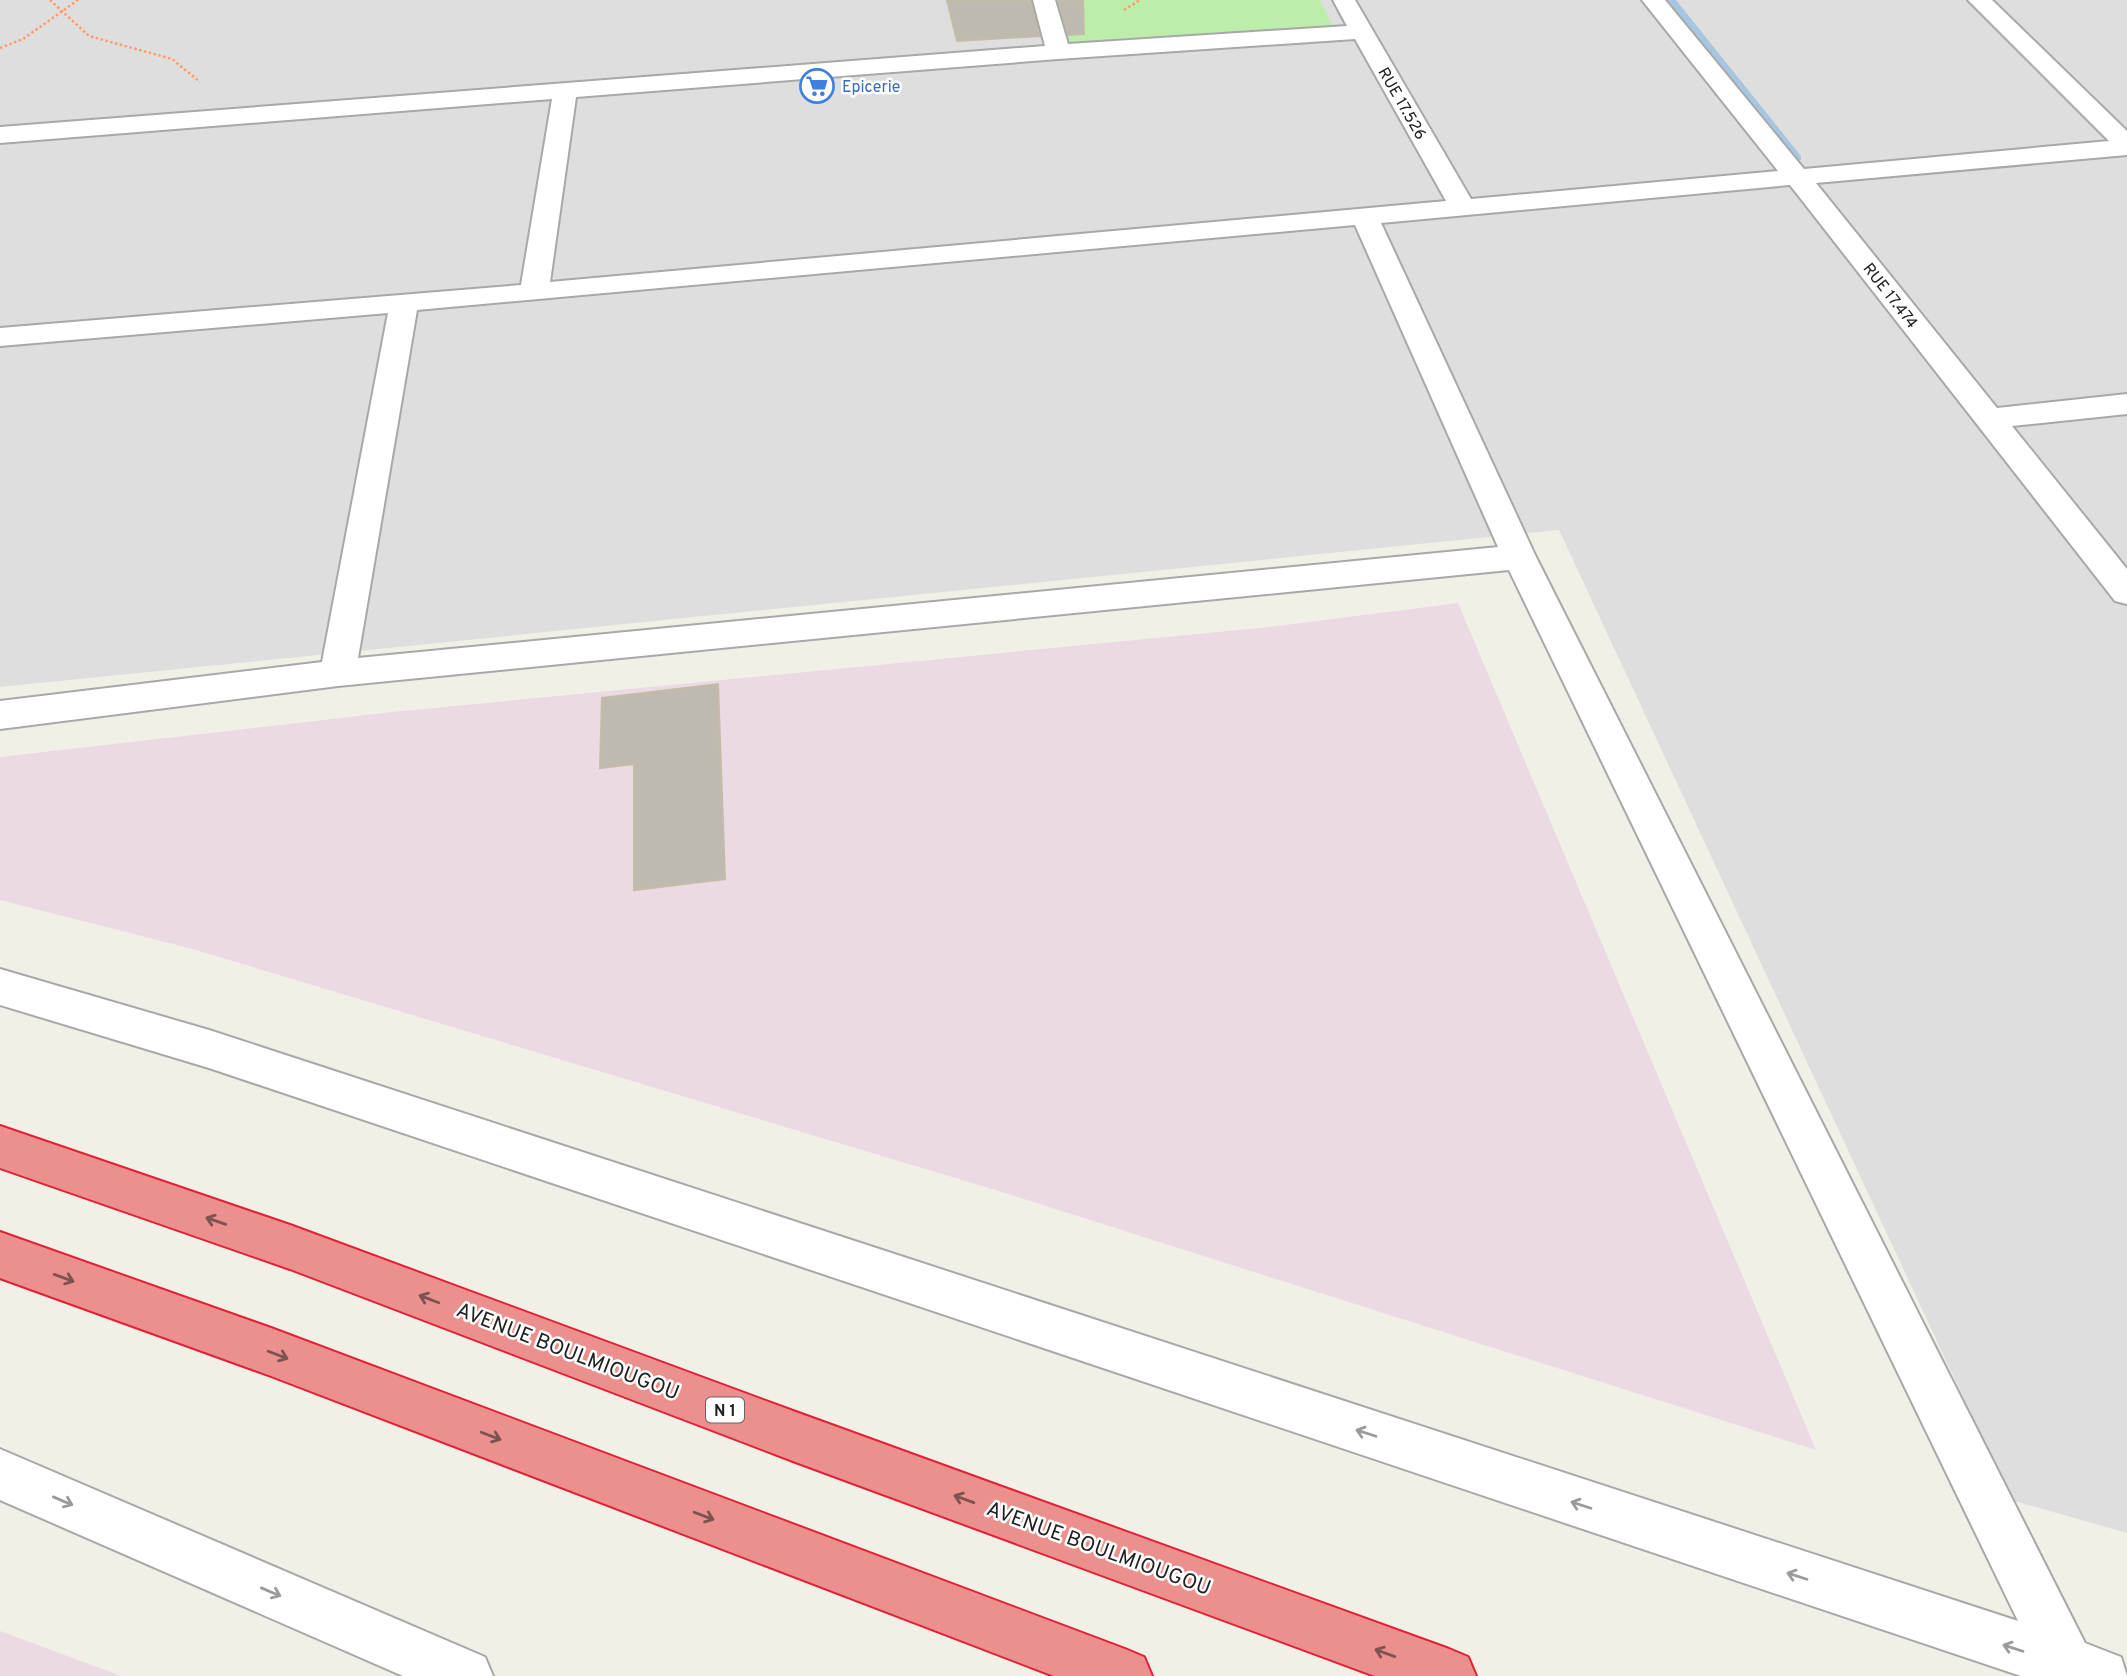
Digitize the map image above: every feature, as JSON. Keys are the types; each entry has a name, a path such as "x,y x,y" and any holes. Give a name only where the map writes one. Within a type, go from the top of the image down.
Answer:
{"highway":[{"name":"AVENUE BOULMIOUGOU","path":"0,1147 290,1247 793,1436 1449,1676"},
{"path":"0,1255 271,1352 1125,1676"}],"street":[{"path":"1044,0 1058,52"},
{"name":"RUE 17.526","path":"1344,0 1462,206"},
{"name":"RUE 17.474","path":"1653,0 2127,592"},
{"path":"1979,0 2127,146"},
{"path":"0,135 1058,52 1361,32"},
{"path":"534,292 565,92"},
{"path":"0,337 534,292 2127,146"},
{"path":"1365,217 1519,557 2085,1671"},
{"path":"338,673 404,302"},
{"path":"1988,419 2127,404"},
{"path":"0,715 338,673 1519,557"},
{"path":"0,987 208,1049 2085,1671"},
{"path":"0,1474 466,1676"}],"path":[{"path":"50,0 89,36 172,59 204,85 202,119"},
{"path":"0,48 23,39 78,0"}],"shaded area":[{"path":"0,0 2127,0 2127,1533 2011,1500 1559,530 0,687"},
{"path":"1458,603 1816,1450 989,1188 189,948 0,900 0,757 393,712 1270,627"},
{"path":"0,1631 121,1676 0,1676"}],"green space":[{"path":"1055,0 1320,0 1332,25 1066,46"}],"building":[{"path":"947,0 1031,0 1040,36 957,41"},
{"path":"1058,0 1083,0 1084,34 1068,35"},
{"path":"718,684 725,879 634,890 634,764 600,768 602,698"}],"waterway":[{"path":"1671,0 1797,158"}],"place":[{"name":"Epicerie","path":"817,86"}]}
